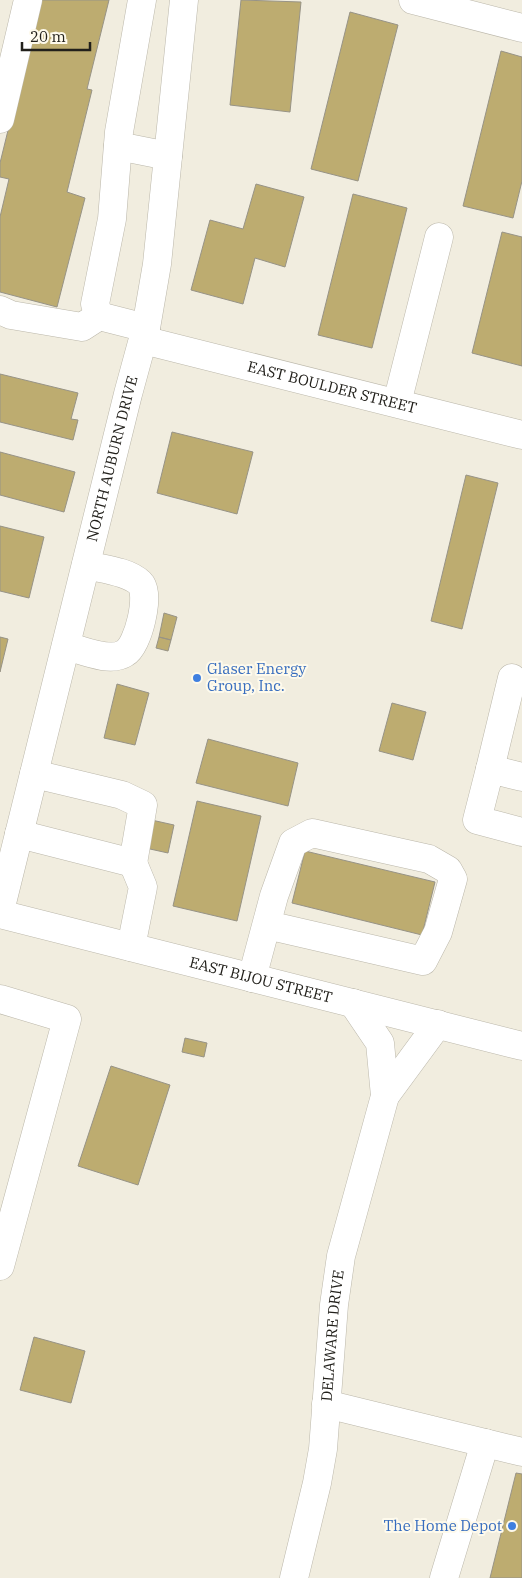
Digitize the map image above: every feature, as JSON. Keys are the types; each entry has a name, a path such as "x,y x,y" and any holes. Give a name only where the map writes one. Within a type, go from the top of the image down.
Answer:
{"street":[{"path":"0,119 28,0"},
{"path":"0,310 11,315 82,327 99,316 95,304 112,220 118,146 142,0"},
{"name":"NORTH AUBURN DRIVE","path":"0,912 128,394 145,334 157,264 184,0"},
{"path":"413,0 522,28"},
{"path":"118,146 168,156"},
{"path":"397,403 439,237"},
{"name":"EAST BOULDER STREET","path":"99,316 145,334 522,435"},
{"path":"66,646 112,657 126,653 134,643 146,599 142,584 132,577 86,565"},
{"path":"512,678 477,820 522,832"},
{"path":"490,769 522,777"},
{"path":"34,774 122,795 143,805 133,863 144,887 131,947"},
{"path":"252,978 274,896 293,843 312,833 429,859 448,870 453,879 438,932 423,961 267,925"},
{"path":"19,834 133,863"},
{"name":"EAST BIJOU STREET","path":"0,912 252,978 438,1024 521,1040"},
{"path":"0,999 68,1020 0,1266"},
{"name":"DELAWARE DRIVE","path":"294,1578 317,1483 323,1449 334,1305 341,1256 385,1096 380,1043 353,1003"},
{"name":"DELAWARE DRIVE","path":"385,1096 438,1024"},
{"path":"326,1404 522,1452"},
{"path":"444,1578 485,1443"}],"building":[{"path":"40,0 109,0 87,89 92,90 67,192 85,198 57,307 0,292 0,217 9,179 0,177 0,163"},
{"path":"241,0 301,2 290,112 230,105"},
{"path":"350,12 398,25 358,181 311,169"},
{"path":"501,51 522,57 522,181 513,218 463,206"},
{"path":"256,184 304,197 285,267 255,258 243,304 191,290 210,220 243,229"},
{"path":"353,194 407,208 372,348 318,335"},
{"path":"502,232 522,237 522,366 472,353"},
{"path":"0,374 78,393 71,419 78,420 73,440 0,422"},
{"path":"172,432 253,452 237,514 157,493"},
{"path":"0,452 75,472 64,512 0,495"},
{"path":"466,475 498,483 462,629 431,621"},
{"path":"0,526 44,537 29,598 0,591"},
{"path":"164,613 177,617 171,640 159,637"},
{"path":"0,637 8,639 0,672"},
{"path":"159,637 171,640 168,651 156,648"},
{"path":"117,684 149,693 135,745 104,738"},
{"path":"392,703 426,712 413,760 379,751"},
{"path":"208,739 298,763 288,806 196,783"},
{"path":"197,801 261,816 237,921 173,906"},
{"path":"147,819 174,825 168,853 141,847"},
{"path":"305,851 435,882 422,935 292,903"},
{"path":"185,1038 207,1043 204,1057 182,1052"},
{"path":"111,1066 170,1085 138,1185 78,1166"},
{"path":"34,1337 85,1351 71,1403 20,1390"},
{"name":"The Home Depot","path":"516,1473 522,1474 522,1578 490,1578"}],"place":[{"name":"Glaser Energy Group, Inc.","path":"197,678"},
{"name":"The Home Depot","path":"512,1526"}]}
